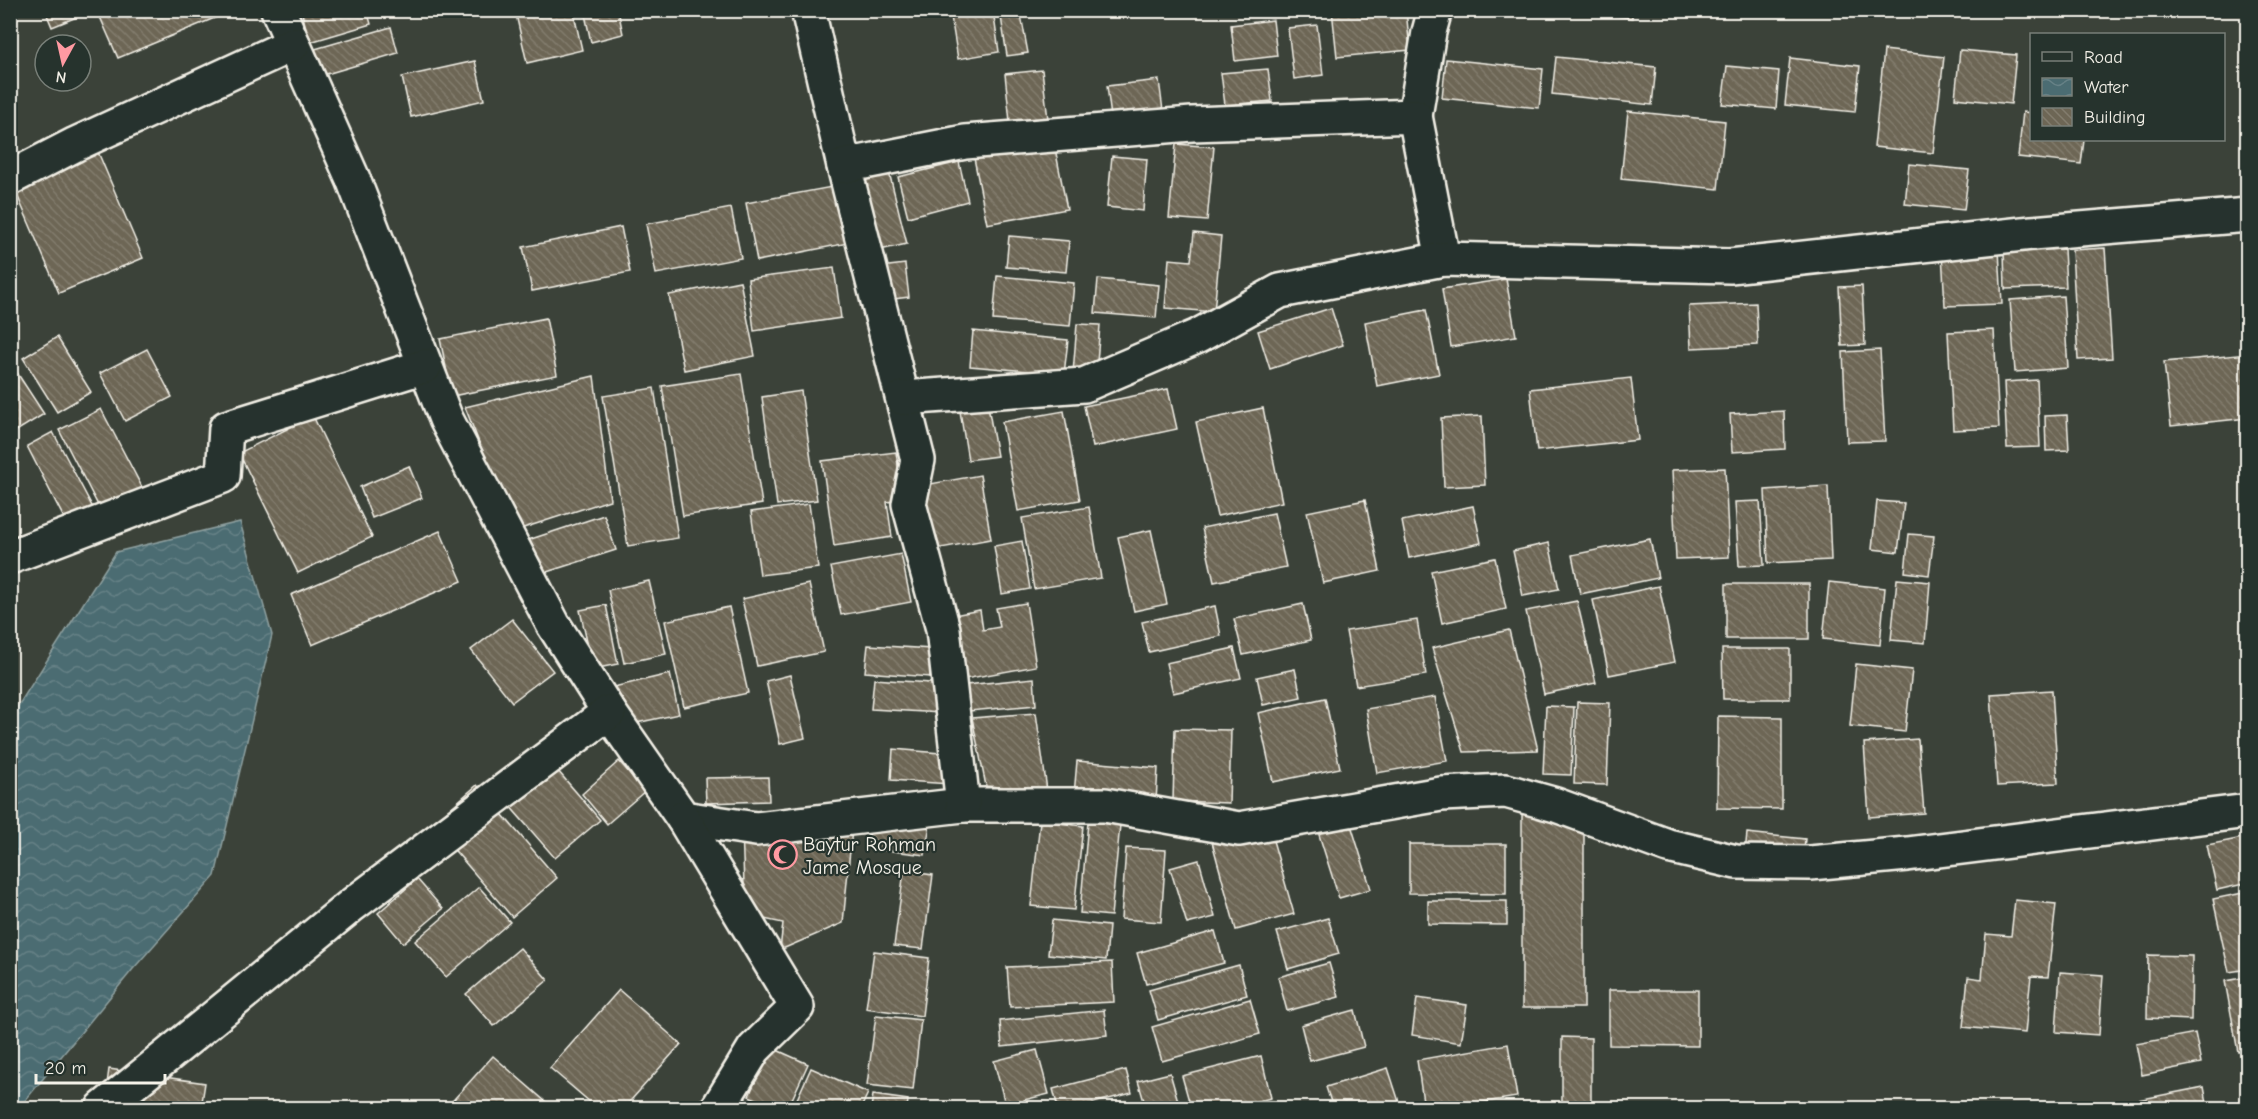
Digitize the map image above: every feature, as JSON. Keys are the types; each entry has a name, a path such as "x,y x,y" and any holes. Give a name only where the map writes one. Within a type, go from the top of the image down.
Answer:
{"street":[{"path":"278,10 353,179 446,419 553,624 609,712 683,818 797,1006 754,1049 718,1108"},
{"path":"808,10 844,166 918,460 909,504 943,629 963,805"},
{"path":"1436,10 1429,32 1415,116 1443,260"},
{"path":"10,178 76,144 293,44"},
{"path":"844,166 976,141 1192,124 1415,116"},
{"path":"903,398 1084,385 1198,336 1280,291 1443,260 1730,266 2032,233 2247,215"},
{"path":"10,557 223,476 226,428 425,366"},
{"path":"103,1108 352,905 609,712"},
{"path":"683,818 756,829 963,805 1105,805 1239,829 1441,794 1506,791 1556,805 1668,846 1736,862 1810,864 2247,811"}],"water":[{"path":"240,522 272,635 215,876 133,969 19,1108 11,1108 11,717 116,552"}],"building":[{"path":"45,10 94,10 52,27"},
{"path":"97,10 234,10 118,58"},
{"path":"301,10 367,10 371,24 310,42"},
{"path":"515,10 573,10 582,50 527,63"},
{"path":"584,10 618,10 623,34 591,42"},
{"path":"950,10 993,10 999,52 958,59"},
{"path":"1000,10 1020,10 1028,53 1007,56"},
{"path":"1332,10 1406,10 1410,50 1337,57"},
{"path":"1561,10 1632,10 1632,18"},
{"path":"1273,20 1277,56 1235,61 1231,25"},
{"path":"1317,25 1323,75 1294,79 1288,28"},
{"path":"391,27 398,53 323,75 315,49"},
{"path":"1884,50 1944,57 1933,153 1874,147"},
{"path":"1960,50 2016,55 2011,104 1955,98"},
{"path":"1556,57 1656,67 1652,105 1552,94"},
{"path":"1790,58 1860,66 1855,112 1785,105"},
{"path":"1446,59 1543,69 1539,108 1442,98"},
{"path":"475,61 484,100 411,117 402,77"},
{"path":"1727,66 1779,71 1776,109 1722,104"},
{"path":"1268,69 1272,101 1225,105 1221,73"},
{"path":"1042,70 1049,127 1011,131 1005,74"},
{"path":"1159,80 1163,111 1111,117 1107,86"},
{"path":"1628,111 1725,121 1718,189 1621,179"},
{"path":"2023,112 2030,113 2030,141 2084,141 2081,164 2018,157"},
{"path":"1053,138 1067,209 987,224 973,153"},
{"path":"1176,144 1214,147 1207,221 1169,218"},
{"path":"98,152 143,258 59,293 14,188"},
{"path":"1112,156 1147,159 1143,211 1107,207"},
{"path":"959,162 968,201 908,217 898,177"},
{"path":"1909,164 1969,170 1964,210 1905,204"},
{"path":"889,172 907,244 875,251 857,179"},
{"path":"837,186 848,243 757,261 746,203"},
{"path":"731,208 741,258 656,274 646,224"},
{"path":"621,227 630,272 532,291 523,247"},
{"path":"1194,233 1221,236 1214,312 1165,308 1169,259 1191,261"},
{"path":"1009,236 1069,241 1066,272 1006,267"},
{"path":"2105,248 2112,358 2078,360 2072,250"},
{"path":"2064,249 2066,287 2005,289 2004,251"},
{"path":"1999,250 2002,304 1945,306 1942,253"},
{"path":"905,264 909,297 886,300 881,267"},
{"path":"834,268 841,318 754,331 748,279"},
{"path":"997,276 1074,283 1070,326 993,320"},
{"path":"1098,279 1159,285 1156,318 1095,313"},
{"path":"1506,279 1516,336 1451,347 1442,289"},
{"path":"740,281 755,356 684,370 669,295"},
{"path":"1862,286 1865,345 1842,346 1839,287"},
{"path":"2063,296 2068,368 2015,372 2010,300"},
{"path":"1756,303 1758,345 1691,348 1689,306"},
{"path":"1331,308 1343,345 1270,369 1258,331"},
{"path":"1426,310 1439,374 1377,386 1365,322"},
{"path":"546,318 557,375 452,396 440,339"},
{"path":"1077,324 1100,325 1096,375 1073,373"},
{"path":"1994,330 1999,428 1953,430 1948,332"},
{"path":"973,331 1068,340 1064,374 970,366"},
{"path":"57,337 91,392 57,412 23,358"},
{"path":"147,349 172,397 125,421 100,373"},
{"path":"1880,350 1885,441 1847,442 1843,352"},
{"path":"2248,354 2248,418 2171,426 2164,362"},
{"path":"10,362 44,414 10,435"},
{"path":"741,374 762,504 683,516 662,386"},
{"path":"594,376 610,500 514,531 465,407"},
{"path":"1631,378 1638,440 1537,451 1530,389"},
{"path":"2037,380 2040,447 2007,448 2004,382"},
{"path":"654,388 678,538 628,546 603,396"},
{"path":"1168,389 1177,429 1093,447 1084,406"},
{"path":"801,391 817,500 777,505 762,397"},
{"path":"986,395 997,456 968,460 958,399"},
{"path":"1263,408 1282,502 1217,516 1196,422"},
{"path":"101,409 144,491 102,513 59,430"},
{"path":"1064,411 1080,500 1018,511 1002,422"},
{"path":"1784,411 1785,449 1732,452 1730,414"},
{"path":"2067,415 2069,450 2046,451 2045,416"},
{"path":"313,416 372,537 298,573 239,453"},
{"path":"1482,416 1485,485 1444,487 1441,418"},
{"path":"53,432 94,510 67,524 27,446"},
{"path":"896,452 903,500 887,502 892,537 834,546 822,461"},
{"path":"409,466 422,498 372,518 360,487"},
{"path":"1725,468 1729,557 1676,559 1672,470"},
{"path":"980,475 991,539 930,550 919,486"},
{"path":"1828,486 1831,560 1768,563 1765,490"},
{"path":"1365,500 1380,571 1323,583 1307,512"},
{"path":"1760,501 1764,565 1739,566 1735,502"},
{"path":"1877,501 1904,503 1898,552 1872,549"},
{"path":"809,504 818,568 760,575 751,512"},
{"path":"1473,506 1481,543 1409,558 1402,521"},
{"path":"1089,507 1101,578 1034,589 1022,518"},
{"path":"1274,513 1286,567 1214,582 1202,528"},
{"path":"604,515 616,550 534,576 522,542"},
{"path":"1151,530 1167,604 1134,611 1118,537"},
{"path":"440,531 462,581 312,645 291,595"},
{"path":"1909,534 1934,536 1929,575 1905,572"},
{"path":"1650,539 1658,578 1580,594 1572,555"},
{"path":"1022,541 1030,589 1002,594 994,546"},
{"path":"1549,543 1559,589 1523,596 1513,551"},
{"path":"901,554 911,602 841,615 831,567"},
{"path":"1495,558 1506,609 1442,623 1431,571"},
{"path":"1897,579 1930,582 1925,643 1891,640"},
{"path":"649,581 666,654 624,663 608,590"},
{"path":"1829,582 1885,588 1880,645 1823,639"},
{"path":"809,584 824,652 757,666 742,599"},
{"path":"1726,584 1809,584 1809,639 1726,639"},
{"path":"1659,586 1675,662 1609,675 1593,600"},
{"path":"1577,601 1596,683 1544,694 1526,611"},
{"path":"1026,603 1036,666 965,679 954,615 980,610 983,630 1000,627 996,608"},
{"path":"1303,604 1311,640 1243,655 1234,619"},
{"path":"606,605 618,664 593,669 580,610"},
{"path":"1215,606 1221,636 1149,652 1142,622"},
{"path":"729,607 748,693 684,707 665,621"},
{"path":"512,619 553,671 512,702 471,650"},
{"path":"1417,620 1426,675 1356,686 1346,631"},
{"path":"1509,630 1538,750 1464,752 1432,648"},
{"path":"868,645 932,649 930,677 865,672"},
{"path":"1234,648 1241,678 1173,693 1166,663"},
{"path":"1722,649 1790,649 1790,699 1723,699"},
{"path":"1856,664 1912,670 1905,732 1850,726"},
{"path":"1295,669 1301,697 1263,705 1257,677"},
{"path":"670,674 679,714 617,727 609,688"},
{"path":"790,675 805,738 780,744 766,681"},
{"path":"1034,678 1036,705 969,711 966,685"},
{"path":"874,679 944,684 942,713 871,709"},
{"path":"2052,690 2058,783 1997,786 1991,694"},
{"path":"1435,697 1447,761 1377,773 1366,709"},
{"path":"1325,698 1340,768 1273,782 1258,713"},
{"path":"1577,702 1610,703 1607,785 1574,784"},
{"path":"1546,706 1574,707 1571,775 1543,774"},
{"path":"1036,713 1047,790 986,786 972,718"},
{"path":"1718,716 1782,717 1782,809 1717,808"},
{"path":"1175,729 1231,730 1229,803 1173,801"},
{"path":"1918,739 1924,813 1869,817 1864,743"},
{"path":"893,749 952,754 950,784 891,780"},
{"path":"546,757 600,820 555,858 501,796"},
{"path":"619,761 645,791 607,824 582,794"},
{"path":"1077,761 1158,768 1156,801 1074,795"},
{"path":"768,777 769,801 706,803 705,778"},
{"path":"477,785 557,878 512,917 432,824"},
{"path":"1522,811 1584,811 1584,1008 1522,1008"},
{"path":"1347,812 1371,889 1339,898 1315,822"},
{"path":"1266,816 1294,914 1236,930 1209,831"},
{"path":"871,817 930,824 925,855 868,848"},
{"path":"1040,821 1083,826 1074,910 1031,906"},
{"path":"1088,822 1120,825 1111,916 1080,913"},
{"path":"742,828 852,829 843,923 780,950 783,923 745,915"},
{"path":"1747,833 1805,839 1802,868 1744,863"},
{"path":"2248,837 2248,883 2217,890 2207,845"},
{"path":"1409,844 1506,844 1506,894 1409,893"},
{"path":"1126,848 1166,850 1161,922 1121,919"},
{"path":"1199,860 1215,917 1187,924 1170,868"},
{"path":"904,871 933,875 923,949 894,946"},
{"path":"417,879 443,909 403,943 378,913"},
{"path":"479,887 510,922 446,977 415,941"},
{"path":"2248,892 2248,969 2229,972 2213,899"},
{"path":"2015,900 2056,904 2048,977 2031,976 2025,1033 1963,1027 1968,977 1982,979 1986,934 2011,936"},
{"path":"1428,901 1507,901 1507,925 1428,924"},
{"path":"1328,918 1339,954 1288,969 1277,932"},
{"path":"1052,920 1109,926 1106,960 1048,954"},
{"path":"1215,931 1224,963 1146,984 1137,953"},
{"path":"520,948 548,980 494,1026 466,994"},
{"path":"874,951 929,958 922,1016 866,1008"},
{"path":"2148,955 2192,956 2191,1020 2147,1018"},
{"path":"1112,962 1114,1002 1010,1007 1007,967"},
{"path":"1329,963 1339,997 1287,1011 1278,977"},
{"path":"1239,965 1247,995 1158,1020 1149,990"},
{"path":"2060,972 2103,975 2099,1035 2056,1032"},
{"path":"2248,977 2248,1050 2238,1052 2225,981"},
{"path":"619,990 681,1044 624,1108 597,1108 550,1068"},
{"path":"1609,990 1698,990 1698,1046 1609,1045"},
{"path":"1417,998 1467,1005 1461,1043 1412,1035"},
{"path":"1250,999 1260,1034 1162,1061 1152,1027"},
{"path":"1104,1010 1107,1035 1002,1047 1000,1021"},
{"path":"1355,1010 1364,1047 1310,1061 1301,1025"},
{"path":"876,1015 921,1020 913,1090 867,1085"},
{"path":"2195,1033 2201,1063 2142,1075 2136,1044"},
{"path":"1562,1037 1591,1038 1591,1108 1562,1108"},
{"path":"1508,1044 1517,1097 1447,1108 1424,1108 1417,1060"},
{"path":"770,1047 808,1064 788,1108 778,1108 749,1096"},
{"path":"1037,1050 1049,1094 1024,1100 1026,1108 1006,1108 994,1061"},
{"path":"493,1056 553,1108 446,1108"},
{"path":"1261,1056 1271,1098 1229,1108 1191,1108 1182,1076"},
{"path":"811,1068 868,1093 861,1108 793,1108"},
{"path":"1388,1068 1401,1108 1333,1108 1326,1087"},
{"path":"109,1069 205,1083 201,1108 170,1108 105,1099"},
{"path":"1126,1070 1132,1093 1074,1108 1058,1108 1053,1089"},
{"path":"1170,1073 1180,1108 1146,1108 1138,1081"},
{"path":"2204,1087 2208,1108 2123,1108 2122,1103"},
{"path":"873,1095 908,1100 907,1108 871,1108"}],"place":[{"name":"Baytur Rohman Jame Mosque","path":"782,855"}]}
